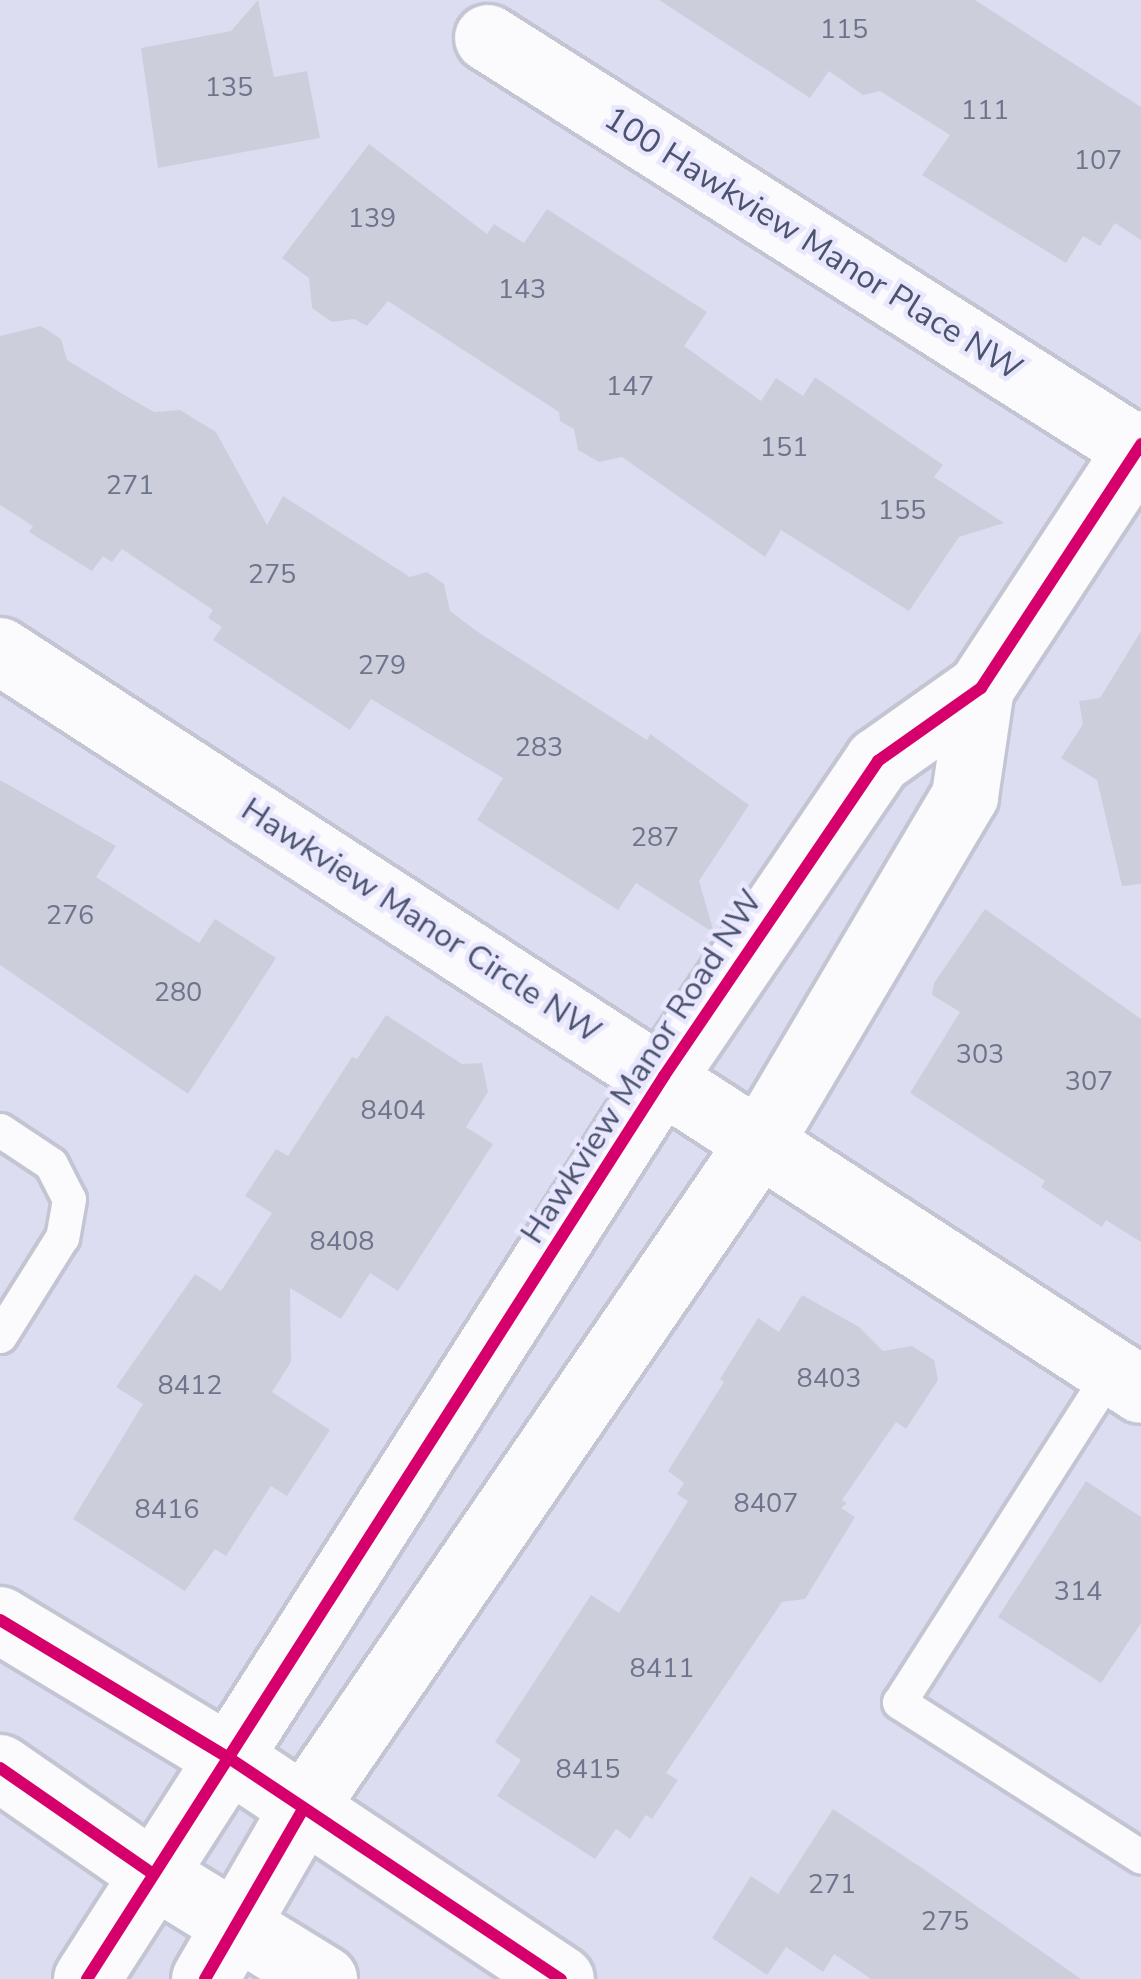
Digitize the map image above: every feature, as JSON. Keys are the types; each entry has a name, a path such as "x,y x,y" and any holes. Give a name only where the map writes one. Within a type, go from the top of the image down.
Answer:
{"street":[{"name":"100 Hawkview Manor Place NW","path":"488,38 1140,448"},
{"name":"Hawkview Manor Road NW","path":"87,1979 664,1076 878,761 981,688 1140,448"},
{"name":"Hawkview Manor Circle NW","path":"0,651 664,1076 1126,1381"},
{"name":"Hawkview Manor Road NW","path":"222,1953 302,1811 761,1141 964,796 981,688"},
{"path":"0,1620 229,1758 302,1811 561,1979"},
{"path":"0,1768 153,1874 222,1953 324,1979"}],"lane":[{"path":"0,1130 51,1163 69,1199 62,1237 0,1336"},
{"path":"1126,1381 899,1702 1141,1858"}],"shaded area":[{"path":"0,0 1141,0 1141,1979 0,1979"}],"building":[{"path":"258,0 274,77 307,71 320,138 158,168 141,48 231,31"},
{"path":"659,0 975,0 1141,107 1141,240 1115,223 1100,246 1083,236 1066,263 922,175 950,135 880,91 863,95 829,71 810,98"},
{"path":"369,144 487,234 494,224 524,243 547,209 707,312 684,346 761,401 776,378 803,396 815,377 943,465 934,477 1004,523 959,537 909,611 781,530 765,557 622,457 599,462 578,450 574,429 560,421 559,412 388,301 367,326 354,319 332,322 312,308 309,278 282,258"},
{"path":"41,326 61,339 67,360 126,396 154,412 180,410 216,432 267,525 283,496 410,577 427,572 444,584 450,611 475,630 647,740 650,734 749,805 699,881 714,933 636,883 618,910 477,820 503,778 371,699 350,730 213,640 222,627 208,618 213,610 122,549 112,562 103,556 92,571 29,532 33,526 0,505 0,336"},
{"path":"1141,631 1141,884 1122,886 1097,780 1061,758 1083,724 1079,701 1100,698"},
{"path":"0,780 116,846 96,877 199,943 215,919 276,958 188,1094 0,965"},
{"path":"985,909 1141,1019 1141,1242 1106,1220 1102,1227 1041,1187 1045,1181 910,1093 960,1012 932,995 934,983"},
{"path":"386,1015 462,1064 482,1063 488,1092 466,1127 493,1144 398,1291 370,1273 341,1319 290,1288 291,1362 272,1392 330,1430 287,1496 271,1486 226,1556 215,1549 185,1591 73,1519 143,1404 116,1387 195,1274 221,1291 272,1213 245,1196 276,1149 288,1156 352,1057 357,1059"},
{"path":"802,1295 859,1327 883,1351 912,1346 934,1360 938,1380 906,1429 896,1422 842,1500 847,1503 841,1508 855,1517 805,1599 782,1602 666,1773 678,1780 652,1819 646,1815 630,1839 616,1829 595,1859 497,1796 521,1760 495,1742 591,1595 619,1613 688,1501 677,1494 684,1483 668,1471 724,1382 720,1379 758,1318 779,1332"},
{"path":"1086,1481 1141,1517 1141,1623 1101,1683 998,1617"},
{"path":"833,1809 1081,1979 871,1979 834,1954 823,1972 786,1947 767,1975 712,1938 751,1876 778,1894"}],"cycle path":[{"path":"87,1979 664,1076 878,761 981,688 1141,444"},
{"path":"0,1620 229,1758 561,1979"},
{"path":"0,1768 153,1874"},
{"path":"205,1979 302,1811"}]}
